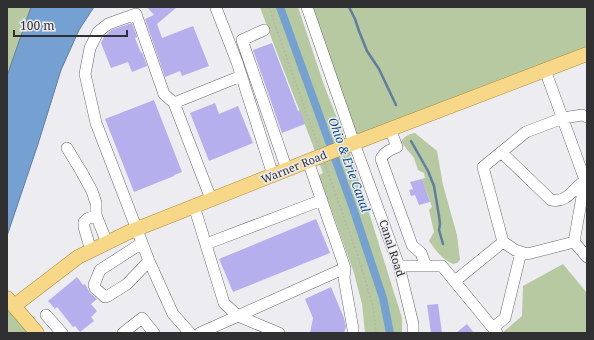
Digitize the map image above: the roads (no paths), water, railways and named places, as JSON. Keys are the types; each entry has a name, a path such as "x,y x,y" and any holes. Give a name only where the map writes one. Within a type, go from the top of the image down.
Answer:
{"main road":[{"name":"Warner Road","path":"11,302 78,258 136,228 587,54"},
{"path":"11,302 37,333"}],"street":[{"name":"Canal Road","path":"307,7 351,144 369,183 399,266 413,324 412,333"},
{"path":"216,8 241,76 273,175"},
{"path":"190,333 173,314 149,261 96,123 85,74 90,48 98,32 108,24 136,14 164,94 174,103 211,199"},
{"path":"264,30 242,40 287,170"},
{"path":"545,70 586,180 574,242"},
{"path":"174,103 241,76"},
{"path":"574,242 527,254 515,250 503,242 484,167 526,132 563,118 582,115 587,117"},
{"path":"390,129 397,148 385,153 381,160 412,245 421,253 426,266"},
{"path":"67,148 92,191 96,203 96,215 107,243"},
{"path":"501,152 550,200 563,200 586,180"},
{"path":"308,161 345,268 344,278 353,333"},
{"path":"369,183 387,176"},
{"path":"206,244 322,200"},
{"path":"194,206 224,303 238,316 279,333"},
{"path":"381,216 399,210"},
{"path":"90,251 84,222 96,215"},
{"path":"455,281 503,242"},
{"path":"574,242 587,257"},
{"path":"142,243 100,270 94,285 95,288 105,297 108,296 127,284 149,261"},
{"path":"399,266 442,266 495,331 506,318 521,252"},
{"path":"200,333 345,268"},
{"path":"46,315 62,333"},
{"path":"123,333 142,318 154,333"}],"water":[{"path":"31,7 94,7 79,30 61,70 7,236 7,76"}],"waterway":[{"name":"Ohio & Erie Canal","path":"280,7 353,208 383,298 390,333"},
{"path":"349,7 367,51 379,69 396,105"},
{"path":"411,141 428,171 434,186 440,224 439,230 443,244"}]}
